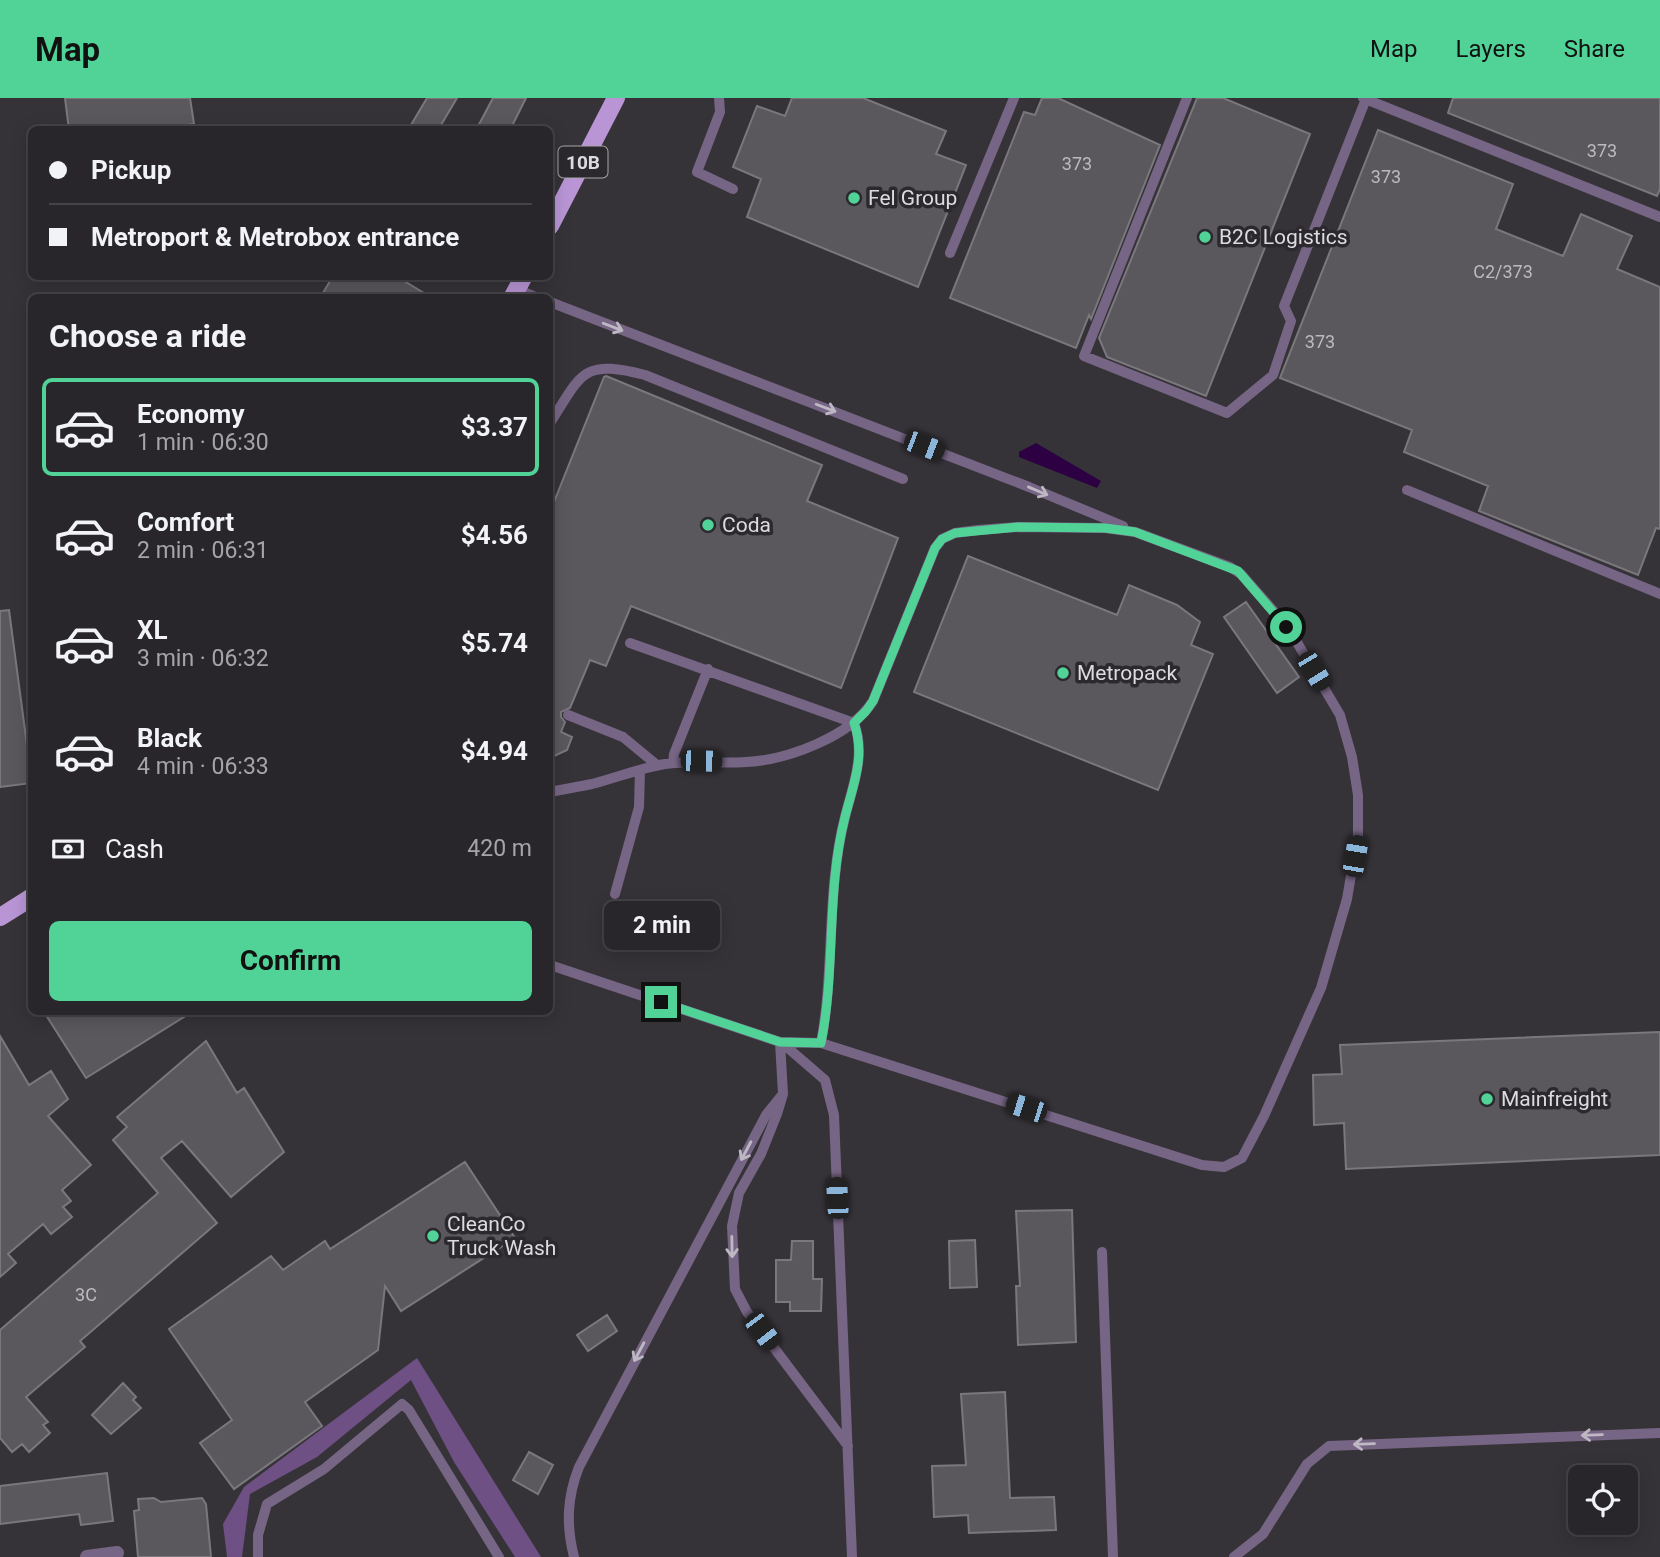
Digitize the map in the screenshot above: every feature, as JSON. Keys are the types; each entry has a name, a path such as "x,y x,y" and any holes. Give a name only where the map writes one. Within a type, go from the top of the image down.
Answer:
{"main road":[{"name":"10B","path":"553,220 616,98"},
{"path":"0,917 28,900"}],"street":[{"path":"87,1557 117,1553"}],"lane":[{"path":"719,98 720,112 697,172 733,189"},
{"path":"950,253 1014,98"},
{"path":"1187,98 1084,356 1227,413 1273,375 1291,321 1284,306 1365,99 1660,217"},
{"path":"553,303 1238,571 1278,615 1340,715 1352,757 1358,795 1358,834 1348,899 1321,988 1264,1116 1242,1158 1224,1167 1202,1165 821,1043 780,1042 553,966"},
{"path":"553,419 576,382 586,372 606,367 622,369 645,375 904,479"},
{"path":"1407,491 1660,594"},
{"path":"553,791 657,765 766,760 810,746 854,723 873,701 935,548 942,539 955,533 1018,527 1105,528 1141,534"},
{"path":"630,642 854,723"},
{"path":"674,763 674,754 708,669"},
{"path":"568,715 622,737 657,765"},
{"path":"821,1043 827,998 836,866 860,758 860,741 854,723"},
{"path":"615,894 639,807 640,770"},
{"path":"780,1042 783,1094 761,1154 740,1193 732,1226 735,1289 747,1312 848,1447"},
{"path":"780,1042 825,1080 834,1115 852,1557"},
{"path":"574,1557 570,1543 568,1510 574,1479 584,1456 766,1115 783,1094"},
{"path":"1102,1252 1113,1557"},
{"path":"258,1557 258,1535 267,1504 324,1469 402,1404 409,1410 499,1557"},
{"path":"1234,1557 1263,1534 1307,1464 1329,1446 1660,1433"}],"shaded area":[{"path":"1036,443 1101,481 1097,488 1019,457 1019,452"},
{"path":"417,1358 541,1557 515,1557 454,1462 411,1380 317,1457 250,1494 242,1557 227,1557 223,1524 244,1487"}],"building":[{"path":"65,98 190,98 194,124 180,126 68,126"},
{"path":"427,98 457,98 440,126 410,126"},
{"path":"493,98 526,98 512,126 478,126"},
{"name":"Fel Group","path":"792,98 863,98 946,131 936,154 966,165 918,287 747,217 761,179 733,167 757,106 785,116"},
{"path":"1042,98 1058,98 1160,145 1091,319 1089,315 1076,348 950,298 1024,112 1035,115"},
{"name":"B2C Logistics","path":"1197,98 1223,98 1310,134 1206,396 1107,357 1099,338"},
{"path":"1453,98 1660,98 1660,189 1657,196 1448,113"},
{"path":"1378,130 1513,184 1496,229 1563,256 1581,214 1632,236 1617,269 1660,287 1660,529 1656,528 1638,575 1479,511 1488,486 1404,452 1412,430 1280,378"},
{"path":"331,280 403,280 425,294 322,294"},
{"name":"Coda","path":"604,377 822,465 807,501 898,538 841,688 631,606 606,666 590,660 570,708 561,712 565,722 561,732 572,737 567,750 553,757 553,504"},
{"name":"Metropack","path":"968,556 1117,615 1129,585 1177,605 1200,622 1191,645 1213,654 1158,790 914,692"},
{"path":"1246,602 1299,677 1277,693 1224,617"},
{"path":"9,610 28,753 28,784 0,787 0,611"},
{"path":"46,1015 187,1015 86,1078"},
{"name":"Mainfreight","path":"1660,1032 1660,1155 1346,1169 1344,1123 1314,1125 1313,1075 1342,1074 1340,1045"},
{"path":"0,1036 29,1085 51,1071 68,1099 48,1116 91,1165 62,1190 71,1201 63,1207 72,1217 51,1234 43,1224 8,1254 16,1263 0,1277"},
{"path":"206,1041 237,1093 244,1088 284,1152 231,1197 182,1141 161,1158 217,1223 80,1341 85,1347 26,1397 48,1422 43,1425 50,1433 29,1452 22,1444 12,1452 0,1438 0,1330 158,1193 113,1140 127,1127 117,1117"},
{"path":"465,1162 515,1238 401,1311 385,1286 378,1350 305,1402 322,1426 234,1489 200,1443 232,1420 169,1329 271,1256 283,1270 325,1241 330,1249"},
{"path":"1072,1210 1076,1342 1018,1345 1016,1286 1020,1286 1016,1211"},
{"path":"975,1240 977,1287 950,1288 949,1241"},
{"path":"792,1241 813,1241 813,1279 822,1279 821,1311 790,1311 790,1302 776,1302 776,1260 791,1260"},
{"path":"607,1315 617,1331 588,1351 577,1335"},
{"path":"123,1383 136,1397 133,1400 141,1408 111,1434 92,1415"},
{"path":"1005,1392 1010,1498 1054,1497 1056,1530 969,1533 968,1515 934,1517 932,1466 966,1465 961,1394"},
{"path":"529,1452 553,1465 538,1494 513,1480"},
{"path":"107,1473 113,1521 81,1525 79,1514 0,1524 0,1486"},
{"path":"154,1498 161,1502 202,1498 206,1504 211,1557 138,1557 134,1511 139,1510 138,1499"}],"place":[{"name":"Fel Group","path":"854,198"},
{"name":"B2C Logistics","path":"1205,237"},
{"name":"Coda","path":"708,525"},
{"name":"Metropack","path":"1063,673"},
{"name":"Mainfreight","path":"1487,1099"},
{"name":"CleanCo Truck Wash","path":"433,1236"}],"route":[{"path":"661,1002 780,1042 821,1043 825,1025 836,866 860,758 860,741 854,723 873,701 935,548 942,539 955,533 1018,527 1105,528 1135,532 1238,571 1286,627"}]}
